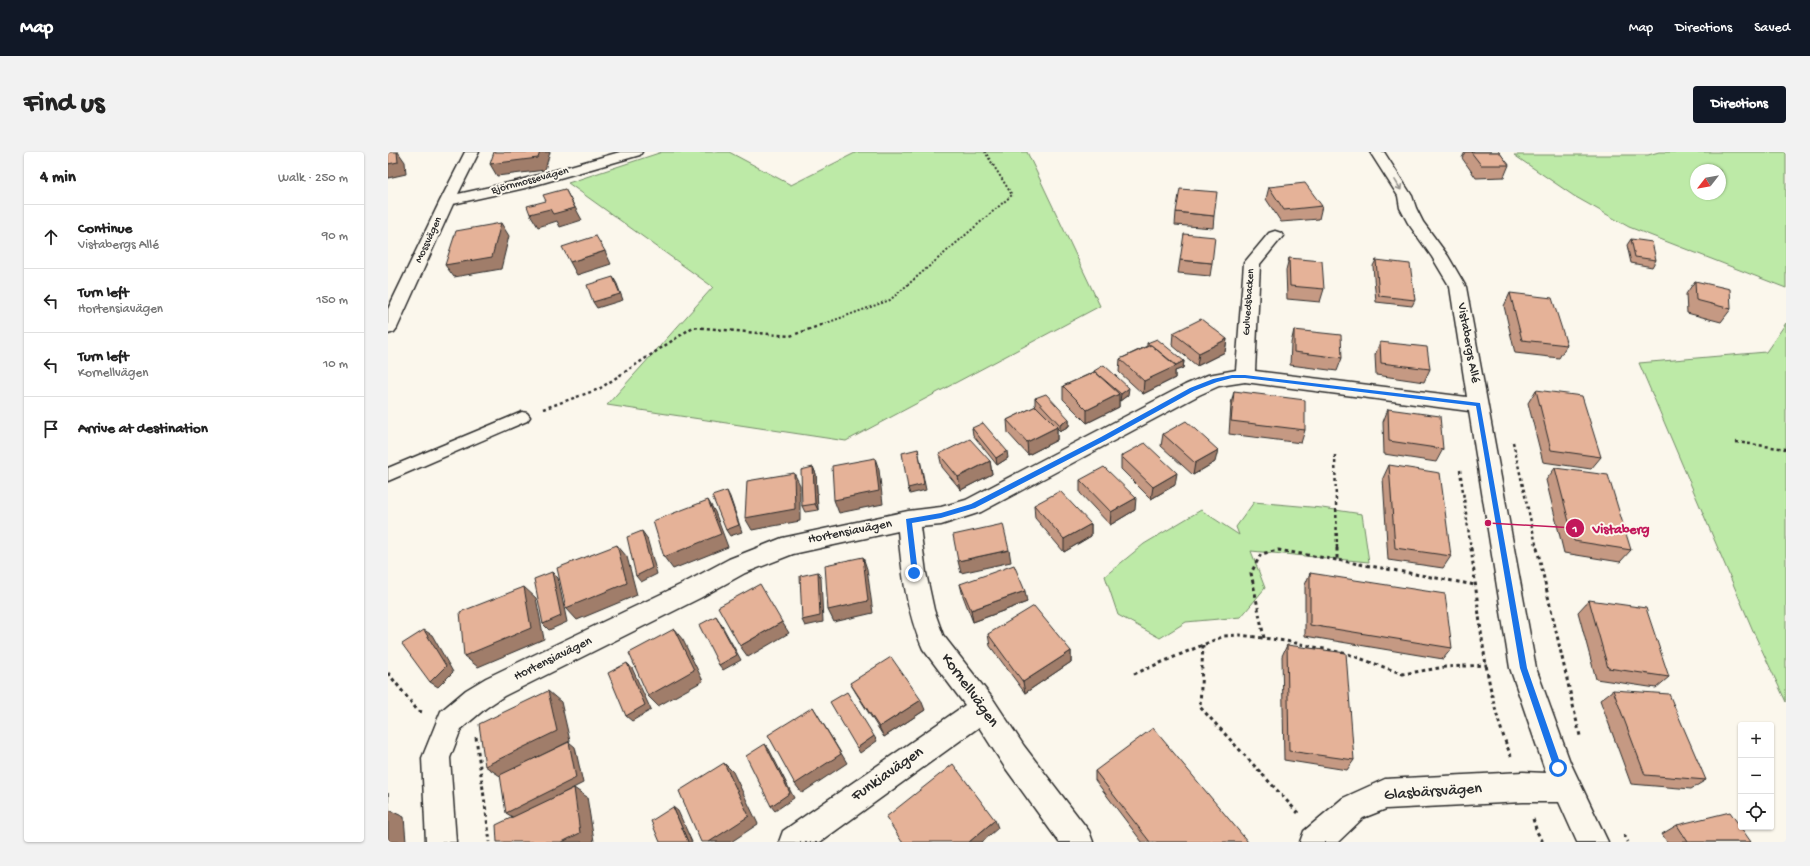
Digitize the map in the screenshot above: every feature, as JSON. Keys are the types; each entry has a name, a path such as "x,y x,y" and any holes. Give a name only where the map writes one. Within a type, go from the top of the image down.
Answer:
{"street":[{"name":"Mossvägen","path":"388,328 447,201 472,152"},
{"name":"Björnmossevägen","path":"447,201 520,185 635,152"},
{"name":"Vistabergs Allé","path":"1377,152 1405,196 1408,208 1416,223 1440,256 1458,287 1524,668 1558,768 1593,842"},
{"name":"Gulvedsbacken","path":"1245,376 1252,263 1275,236"},
{"name":"Hortensiavägen","path":"441,842 436,758 451,720 476,699 495,688 737,566 790,544 908,520 941,516 973,506 1104,438 1192,390 1215,380 1245,376 1478,405"},
{"name":"Kornellvägen","path":"908,520 914,573 922,610 932,641 983,708 1014,756 1078,842"},
{"name":"Funkiavägen","path":"794,842 983,708"},
{"name":"Glasbärsvägen","path":"1317,840 1354,808 1385,794 1524,787 1567,788"}],"lane":[{"path":"388,475 522,417"}],"path":[{"path":"522,417 599,389 693,326 790,336 890,300 1012,195 985,152"},
{"path":"1512,438 1580,739"},
{"path":"1736,442 1786,449"},
{"path":"1335,455 1337,560"},
{"path":"1460,468 1491,694 1503,737 1513,761"},
{"path":"1264,638 1251,573 1261,554 1278,550 1476,585"},
{"path":"1134,674 1224,636 1240,635 1264,638 1348,654 1402,674 1444,667 1486,665"},
{"path":"1203,645 1200,707 1317,840"},
{"path":"388,673 418,710 451,720"},
{"path":"475,730 490,842"},
{"path":"1620,828 1628,842"},
{"path":"1537,832 1543,842"}],"green space":[{"path":"662,152 729,152 791,185 857,152 1027,152 1100,306 846,441 607,405 713,287 568,183"},
{"path":"1659,152 1786,152 1786,288 1629,227 1574,196 1514,155 1648,155"},
{"path":"1786,323 1786,702 1754,633 1639,363 1766,352"},
{"path":"1254,502 1322,508 1362,514 1369,562 1251,551 1265,588 1241,617 1186,622 1160,638 1118,615 1105,576 1144,544 1201,510 1239,535 1236,527"}],"building":[{"path":"388,152 397,152 398,162 388,164"},
{"path":"494,152 540,152 538,158 490,164"},
{"path":"1471,152 1499,152 1509,165 1481,165"},
{"path":"1305,183 1322,206 1284,210 1269,187"},
{"path":"565,189 575,208 553,214 550,209 530,214 527,206 546,201 543,195"},
{"path":"1180,189 1217,192 1214,216 1176,212"},
{"path":"501,223 492,257 445,265 456,231"},
{"path":"1184,234 1215,237 1212,263 1180,260"},
{"path":"596,236 605,251 570,262 562,247"},
{"path":"1631,239 1652,242 1656,260 1635,257"},
{"path":"1289,258 1322,261 1324,289 1290,286"},
{"path":"1376,260 1410,264 1415,300 1379,296"},
{"path":"613,277 620,294 593,302 587,285"},
{"path":"1695,281 1730,289 1731,309 1696,300"},
{"path":"1510,293 1552,298 1567,345 1522,340"},
{"path":"1201,319 1227,339 1199,353 1173,333"},
{"path":"1294,330 1341,335 1342,358 1294,352"},
{"path":"1157,339 1184,361 1176,365 1147,343"},
{"path":"1380,342 1427,347 1430,369 1381,363"},
{"path":"1151,345 1176,366 1144,381 1120,359"},
{"path":"1104,365 1129,388 1121,394 1094,371"},
{"path":"1095,372 1119,394 1087,410 1063,386"},
{"path":"1536,390 1582,396 1601,457 1551,450"},
{"path":"1234,391 1305,400 1305,430 1231,421"},
{"path":"1046,394 1069,419 1060,425 1035,398"},
{"path":"1036,406 1057,427 1027,442 1007,420"},
{"path":"1388,409 1440,416 1443,449 1389,441"},
{"path":"1186,421 1218,450 1195,463 1163,434"},
{"path":"983,423 1007,451 996,458 972,428"},
{"path":"970,439 990,461 958,477 939,454"},
{"path":"1145,443 1177,473 1153,487 1121,456"},
{"path":"918,449 924,484 908,488 902,453"},
{"path":"875,458 879,491 834,500 832,466"},
{"path":"1389,465 1440,473 1451,556 1395,548"},
{"path":"813,467 815,504 802,506 801,470"},
{"path":"1104,467 1136,498 1111,512 1080,480"},
{"path":"1555,468 1608,475 1631,550 1574,541"},
{"path":"794,473 795,509 745,518 747,481"},
{"path":"727,491 739,525 726,530 712,496"},
{"path":"1060,491 1091,524 1064,539 1034,505"},
{"path":"708,500 721,534 664,557 653,521"},
{"path":"1003,524 1009,550 958,561 953,535"},
{"path":"642,531 652,568 636,576 627,537"},
{"path":"617,545 627,583 566,608 557,568"},
{"path":"863,557 868,601 828,610 825,565"},
{"path":"1014,565 1025,591 971,610 960,584"},
{"path":"552,572 561,616 543,624 534,579"},
{"path":"818,572 820,616 802,620 800,576"},
{"path":"1310,573 1445,594 1452,648 1310,625"},
{"path":"760,584 782,622 740,646 718,607"},
{"path":"524,587 531,628 464,656 460,612"},
{"path":"1589,600 1646,608 1669,677 1608,668"},
{"path":"1034,606 1071,651 1023,682 988,634"},
{"path":"716,616 737,655 719,665 699,625"},
{"path":"674,629 694,670 648,696 629,653"},
{"path":"424,630 446,666 430,682 402,644"},
{"path":"1287,645 1346,653 1354,760 1289,751"},
{"path":"891,657 921,700 879,727 850,683"},
{"path":"627,663 645,705 626,716 608,673"},
{"path":"1613,690 1669,694 1706,780 1645,775"},
{"path":"548,691 557,731 485,766 479,724"},
{"path":"847,692 874,736 857,748 830,702"},
{"path":"813,707 841,754 795,784 768,735"},
{"path":"1153,728 1248,842 1150,842 1095,771"},
{"path":"569,742 576,778 506,813 500,775"},
{"path":"765,744 790,793 771,806 746,756"},
{"path":"724,763 749,816 709,842 701,842 679,791"},
{"path":"953,764 995,820 969,842 902,842 886,817"},
{"path":"574,788 580,833 562,842 497,842 496,825"},
{"path":"673,807 688,842 660,842 651,821"},
{"path":"1730,812 1738,823 1738,830 1743,830 1751,842 1688,842 1677,825"}],"place":[{"name":"Vistaberg","path":"1488,523"}],"route":[{"path":"914,573 908,520 941,516 973,506 1104,438 1192,390 1215,380 1245,376 1450,400 1478,405 1524,668 1558,768"}]}
